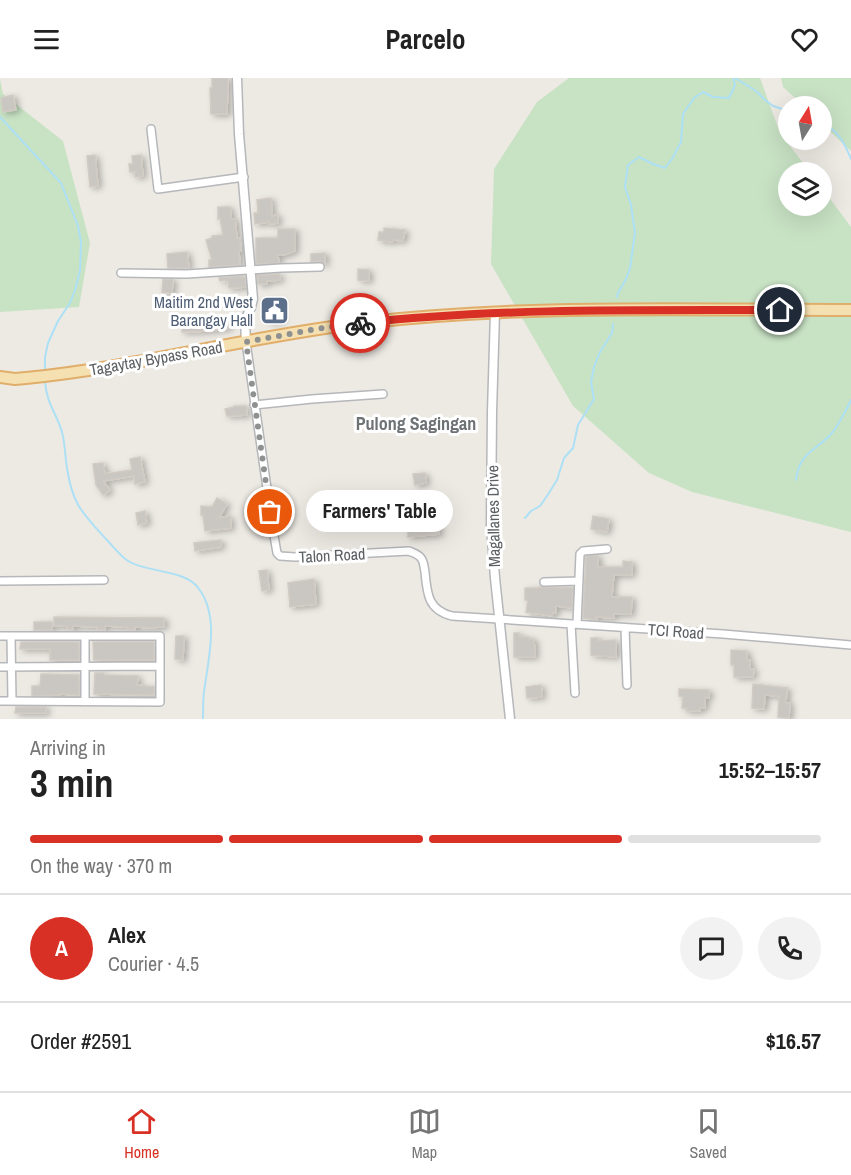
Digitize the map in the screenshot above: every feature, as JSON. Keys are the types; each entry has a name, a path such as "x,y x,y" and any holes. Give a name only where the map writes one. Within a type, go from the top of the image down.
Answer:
{"main road":[{"name":"Tagaytay Bypass Road","path":"0,378 55,375 97,369 351,324 403,319 495,312 615,309 851,310"}],"street":[{"name":"Talon Road","path":"237,78 239,134 253,299 245,321 246,342 277,553 280,556 294,557 409,551 421,558 424,564 426,582 434,608 452,616 500,619"},
{"path":"151,129 158,189 244,177"},
{"path":"121,273 187,274 320,267"},
{"name":"Magallanes Drive","path":"495,312 491,525 510,719"},
{"path":"254,405 383,394"},
{"path":"575,693 574,624 580,554 583,551 607,549"},
{"path":"0,581 104,580"},
{"path":"544,582 579,581"},
{"name":"TCI Road","path":"500,619 851,645"},
{"path":"625,628 627,685"},
{"path":"0,636 160,636 160,702 0,701"},
{"path":"11,636 12,701"},
{"path":"85,636 85,702"},
{"path":"0,667 160,666"}],"green space":[{"path":"569,78 760,78 778,128 778,150 793,150 802,162 778,162 778,216 832,216 832,201 851,227 851,532 692,492 649,473 573,406 491,264 494,169 537,102"},
{"path":"781,78 851,78 851,151 832,133 832,96 793,96 783,87"},
{"path":"0,79 3,94 63,141 90,243 79,307 0,312"}],"building":[{"path":"212,78 228,78 227,114 211,114"},
{"path":"13,95 16,110 3,112 1,98"},
{"path":"95,155 98,186 90,187 87,156"},
{"path":"141,155 143,176 135,177 135,171 130,172 129,164 133,164 132,156"},
{"path":"271,198 272,216 278,215 278,223 255,224 254,213 258,213 257,200"},
{"path":"218,207 230,207 231,219 235,219 237,238 240,238 240,265 209,267 209,260 212,260 206,240 212,236 223,235 220,218 218,219"},
{"path":"384,228 405,230 403,241 378,240 379,232 384,232"},
{"path":"278,229 295,229 295,251 278,255 279,263 256,264 256,238 278,238"},
{"path":"187,252 189,268 168,268 167,254"},
{"path":"325,253 325,265 320,261 311,262 311,254"},
{"path":"358,269 369,270 369,281 358,280"},
{"path":"280,274 280,280 258,284 257,275"},
{"path":"245,277 246,287 229,288 228,280 220,281 219,278"},
{"path":"163,279 173,279 172,293 162,292"},
{"name":"Maitim 2nd West Barangay Hall","path":"279,300 281,321 268,322 266,301"},
{"path":"228,318 229,328 182,332 182,326 210,326 209,321"},
{"path":"246,406 247,415 227,416 225,409"},
{"path":"140,457 145,482 135,484 134,476 103,481 110,490 103,495 96,485 93,464 103,463 105,474 132,470 130,459"},
{"path":"425,473 426,483 415,485 413,474"},
{"path":"217,498 227,504 219,518 230,516 231,528 205,531 201,506 212,507"},
{"path":"145,511 147,523 138,525 136,513"},
{"path":"593,516 609,519 607,532 591,529"},
{"path":"408,523 438,523 439,534 408,537"},
{"path":"221,540 221,547 195,551 194,543"},
{"path":"598,555 598,567 623,567 623,561 632,562 632,575 614,575 612,597 632,597 631,614 614,614 614,618 597,617 597,620 583,618 586,556"},
{"path":"267,570 269,590 262,591 259,571"},
{"path":"314,579 316,604 290,607 288,583"},
{"path":"525,588 573,588 572,608 556,606 556,613 552,616 526,612 528,600 525,600"},
{"path":"54,617 164,618 164,627 135,627 135,630 127,630 127,627 105,626 105,630 97,630 97,627 73,626 73,630 67,629 67,626 54,626"},
{"path":"34,622 52,622 52,630 34,630"},
{"path":"514,633 519,633 519,637 534,639 535,657 514,657"},
{"path":"176,636 184,636 183,660 175,659"},
{"path":"591,638 598,638 598,641 616,640 616,657 591,655"},
{"path":"21,642 79,642 79,660 50,660 50,649 20,649"},
{"path":"93,642 154,642 154,660 94,660"},
{"path":"731,650 747,651 750,669 754,669 753,677 734,677"},
{"path":"95,673 138,676 137,685 154,687 154,695 94,694"},
{"path":"41,674 79,675 79,695 32,696 32,686 40,686"},
{"path":"753,684 787,688 786,703 790,703 789,718 778,717 779,696 765,695 764,709 752,708"},
{"path":"541,685 542,697 527,698 526,687"},
{"path":"679,689 709,690 709,698 705,697 705,708 700,708 700,711 687,711 687,708 682,708 683,697 679,696"},
{"path":"16,707 46,707 46,713 15,713"}],"waterway":[{"path":"617,297 630,268 635,233 631,205 625,187 628,165 639,157 665,168 681,142 683,114 694,98 703,92 713,97 729,98 735,85 733,78"},
{"path":"735,78 778,108"},
{"path":"0,117 61,183 78,226 81,242 80,271 75,290 48,343 45,371"},
{"path":"832,129 840,138 851,159"},
{"path":"525,518 540,506 547,496 557,480 564,458 573,448 578,425 594,399 591,382 594,367 612,333 613,324"},
{"path":"45,380 49,401 62,432 69,480 75,499 84,514 128,561 145,568 185,578 199,589 205,600 209,612 211,639 203,719"},
{"path":"796,480 804,458 832,433 851,400"}],"way so far":[{"path":"270,512 246,342 360,323"}],"place":[{"name":"Maitim 2nd West Barangay Hall","path":"274,311"},
{"name":"Farmers' Table","path":"270,512"}],"district":[{"name":"Pulong Sagingan","path":"416,423"}],"route":[{"path":"360,323 495,312 615,309 780,310"}]}
